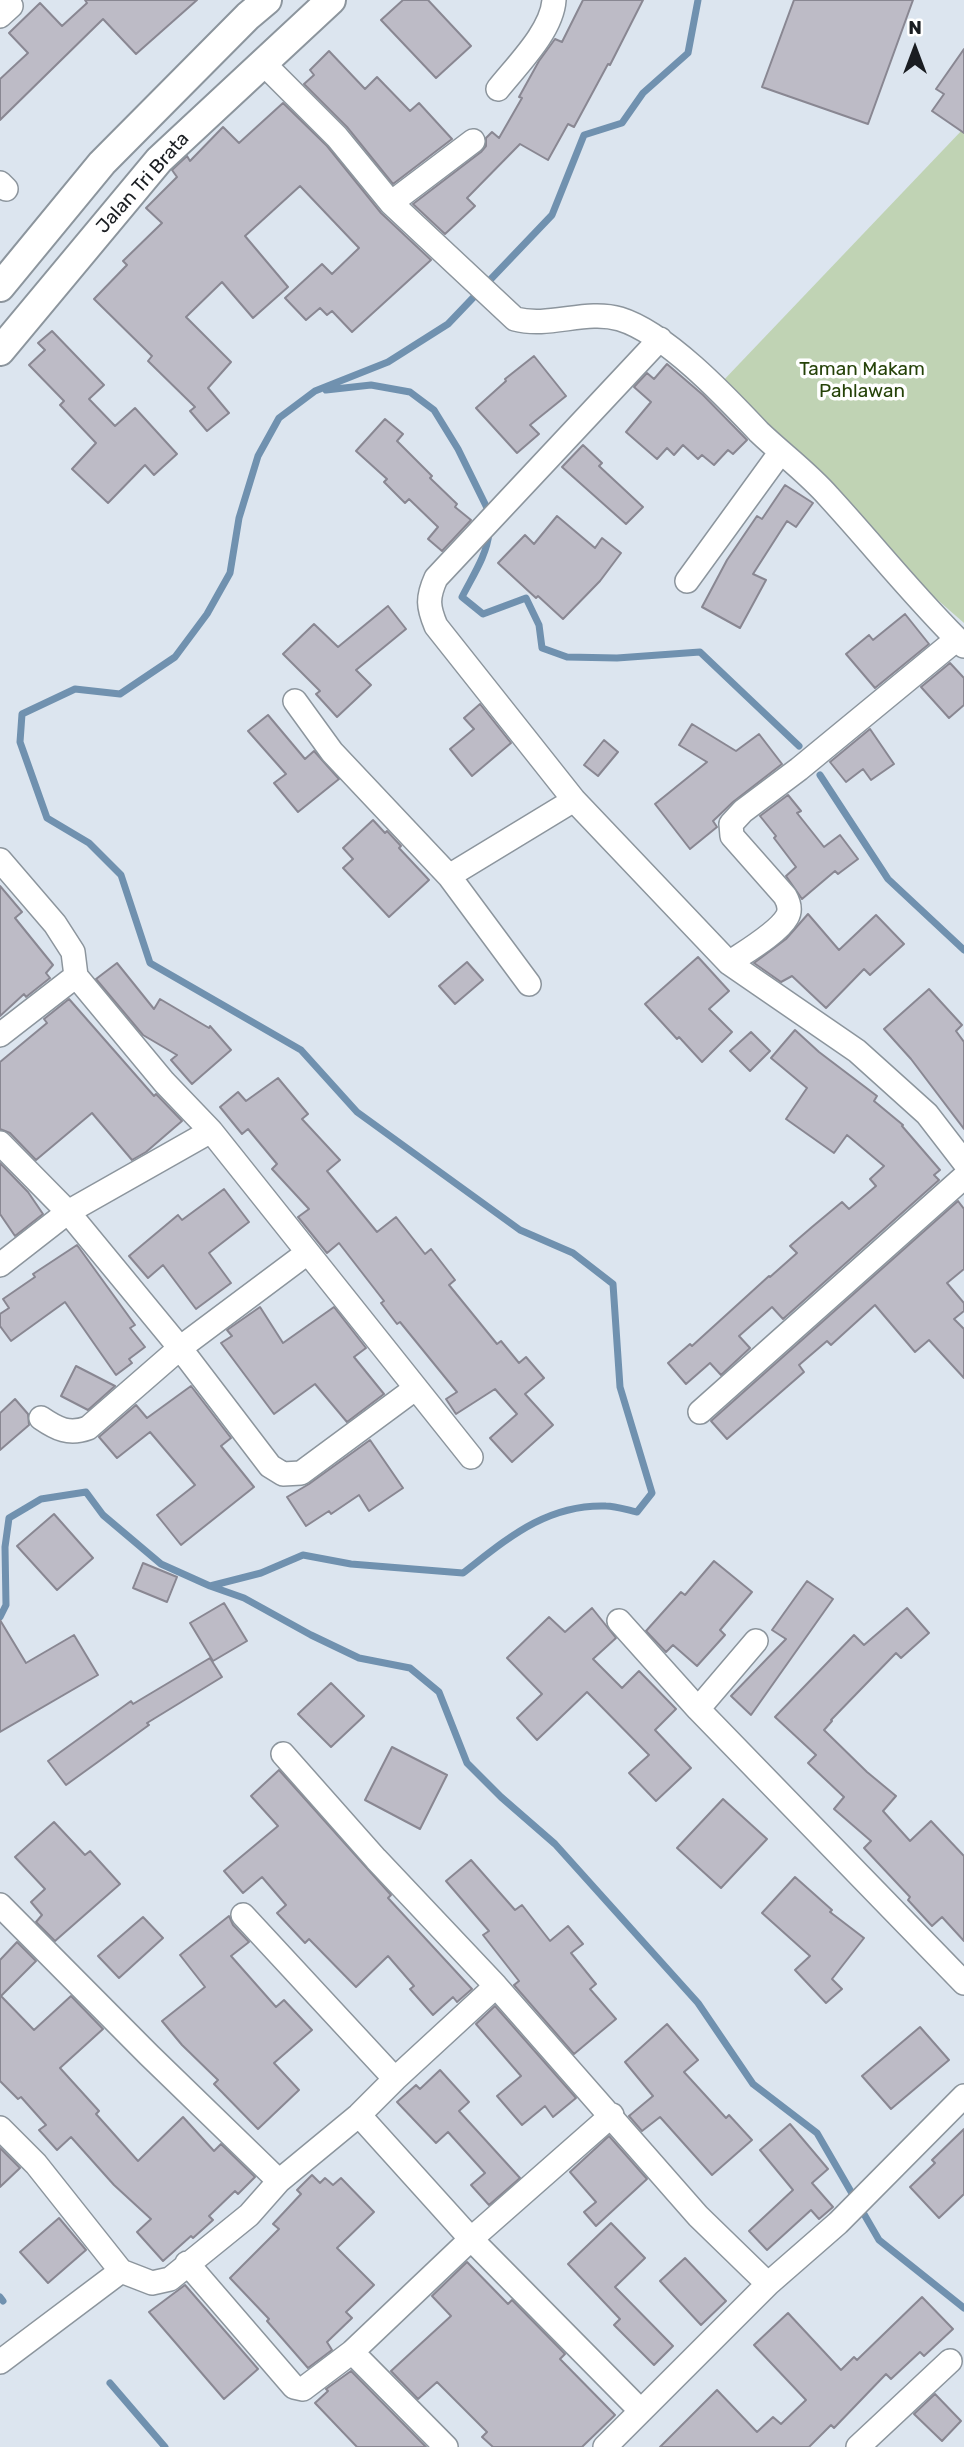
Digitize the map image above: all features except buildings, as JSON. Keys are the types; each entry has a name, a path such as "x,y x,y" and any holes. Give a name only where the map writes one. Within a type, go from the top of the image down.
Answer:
{"street":[{"path":"0,287 102,163 267,0"},
{"name":"Jalan Tri Brata","path":"0,351 159,160 331,0"},
{"path":"498,89 544,29 553,14 554,0"},
{"path":"264,64 337,137 391,203 515,319 534,322 599,315 621,319 660,340 723,395 780,453 827,494 960,642 743,811 731,824 732,836 785,896 789,911 779,927 729,963"},
{"path":"391,203 473,141"},
{"path":"660,340 436,578 427,606 436,626 574,800 729,963 857,1051 927,1114 964,1163"},
{"path":"687,581 780,453"},
{"path":"295,701 332,752 449,876 529,984"},
{"path":"449,876 574,800"},
{"path":"0,860 55,924 73,952 76,976 164,1082 211,1131 471,1457"},
{"path":"0,1035 76,976"},
{"path":"0,1265 68,1212 211,1131"},
{"path":"0,1143 68,1212 180,1348 270,1466 283,1474 301,1473 416,1388"},
{"path":"700,1412 964,1177"},
{"path":"41,1418 63,1431 88,1428 180,1348 307,1254"},
{"path":"620,1621 698,1709 964,1983"},
{"path":"698,1709 756,1641"},
{"path":"283,1755 376,1859 496,1986 698,2216 768,2284"},
{"path":"0,1905 279,2181"},
{"path":"243,1915 395,2079"},
{"path":"0,2128 36,2164 121,2271 152,2283 161,2282 170,2279 249,2215 279,2181 359,2116 496,1986"},
{"path":"606,2447 768,2284 838,2223 964,2096"},
{"path":"187,2263 297,2389 303,2389 352,2352 471,2239 612,2115"},
{"path":"359,2116 471,2239 641,2411"},
{"path":"0,2362 121,2271"},
{"path":"352,2352 446,2447"},
{"path":"858,2447 950,2361"}],"green space":[{"name":"Taman Makam Pahlawan","path":"964,128 964,623 924,588 720,384"}],"waterway":[{"path":"210,1586 261,1573 303,1555 351,1564 463,1573 512,1536 546,1517 584,1507 618,1507 637,1512 652,1493 620,1387 613,1284 573,1253 520,1230 357,1112 301,1050 150,963 121,875 89,843 47,818 20,742 22,714 75,689 120,694 175,657 207,614 230,573 239,518 258,456 279,418 315,391 388,362 448,324 552,215 584,135 622,123 643,93 688,53 698,0"},
{"path":"326,390 371,385 410,392 434,410 458,449 490,514"},
{"path":"489,533 482,558 462,597 483,614 526,598 539,625 542,648 567,657 617,658 700,652 799,746"},
{"path":"820,775 888,879 964,950"},
{"path":"0,1617 6,1605 5,1547 9,1518 41,1499 86,1492 103,1515 161,1564 244,1598 359,1658 410,1668 439,1692 467,1763 555,1844 698,2003 753,2084 817,2133 879,2240 964,2308"},
{"path":"0,2297 3,2301"},
{"path":"110,2383 165,2447"}]}
